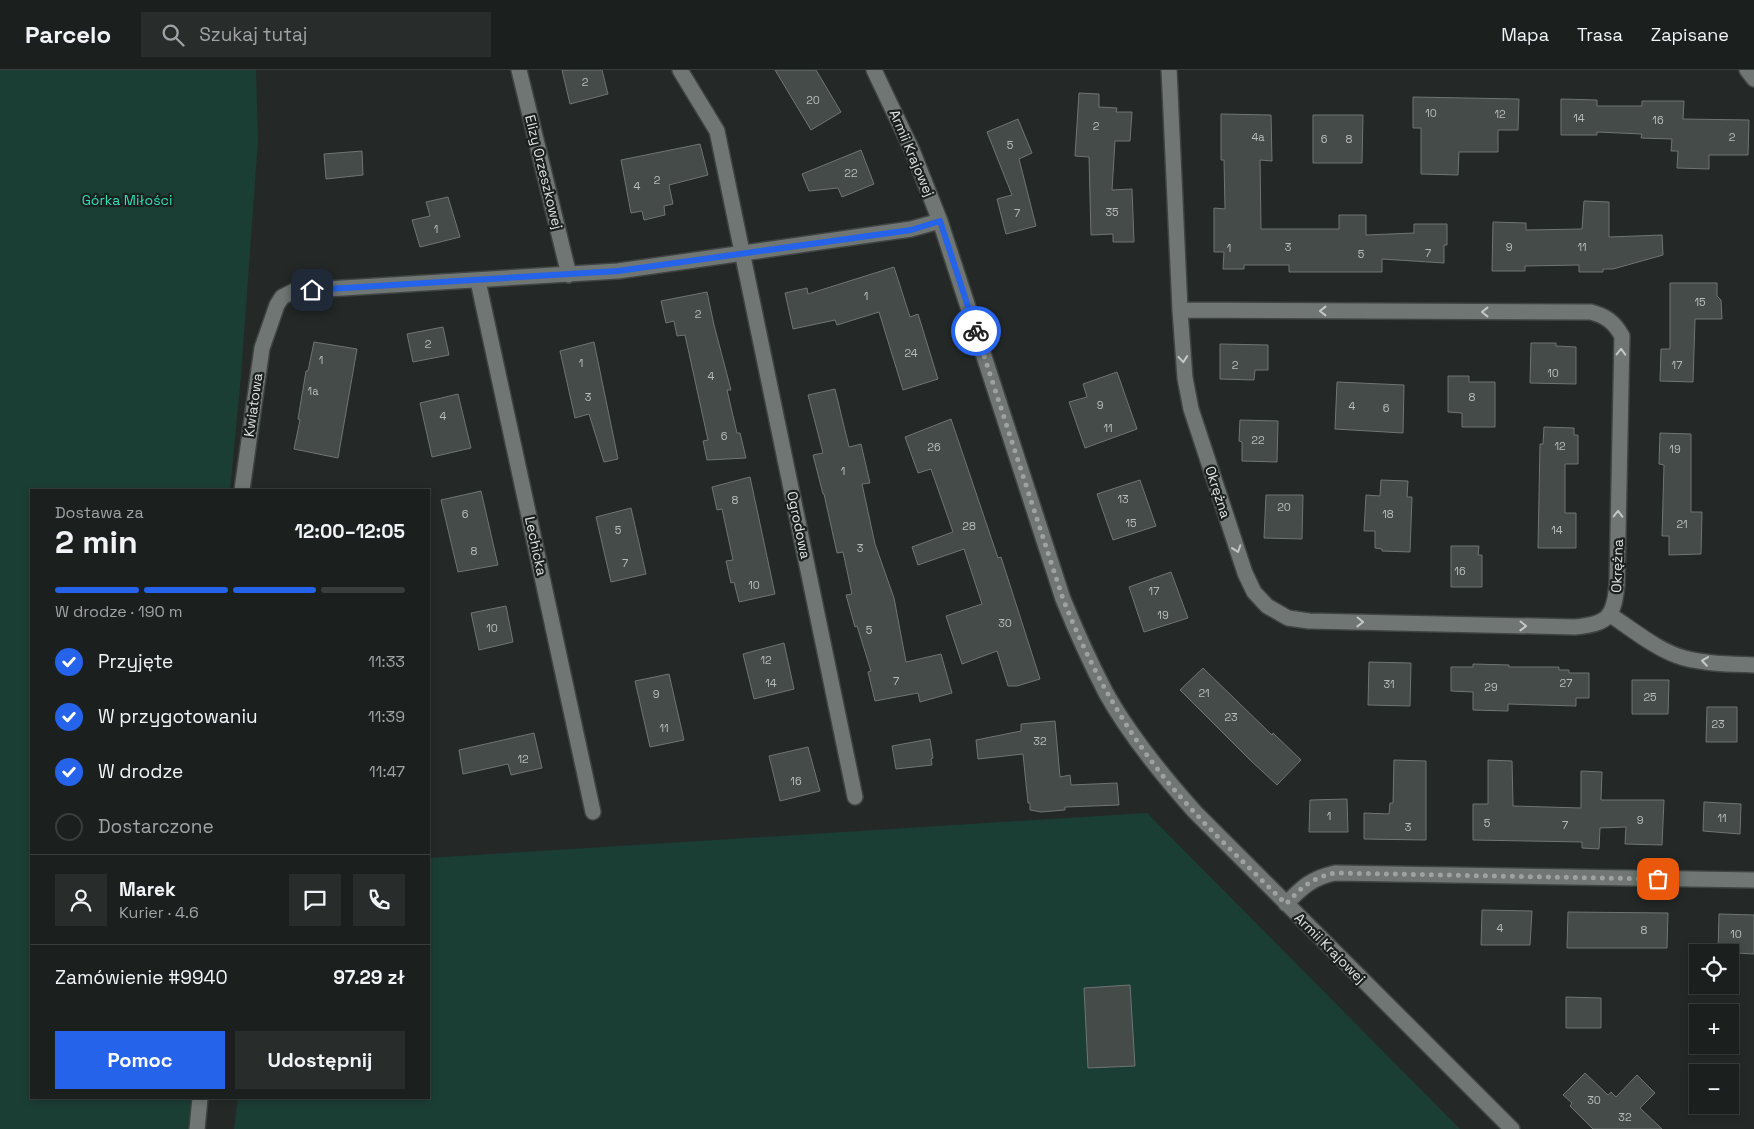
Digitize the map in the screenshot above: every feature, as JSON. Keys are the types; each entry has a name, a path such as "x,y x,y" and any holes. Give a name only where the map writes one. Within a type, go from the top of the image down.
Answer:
{"street":[{"name":"Elizy Orzeszkowej","path":"519,70 569,275"},
{"name":"Ogrodowa","path":"680,70 717,131 855,797"},
{"name":"Okrężna","path":"1169,70 1180,310 1185,378 1191,408 1245,573 1254,592 1267,606 1288,618 1309,621 1576,627 1595,625 1610,614 1615,600 1617,584 1622,336 1611,320 1591,312 1180,310"},
{"path":"1747,70 1754,79"},
{"name":"Armii Krajowej","path":"880,72 940,221 1060,591 1076,634 1106,693 1153,763 1195,812 1512,1129"},
{"name":"Kwiatowa","path":"242,489 262,348 270,321 282,296 294,291 618,271 742,252 911,230 940,221"},
{"name":"Lechicka","path":"478,281 593,812"},
{"path":"1610,614 1664,649 1682,657 1704,662 1754,666"},
{"path":"1286,904 1307,884 1320,876 1335,873 1754,880"},
{"path":"198,1129 200,1099"}],"green space":[{"name":"Górka Miłości","path":"0,70 256,70 258,140 241,376 230,489 30,489 30,1099 191,1099 188,1129 0,1129"},
{"path":"1147,813 1460,1129 234,1129 238,1099 430,1099 430,858"}],"building":[{"path":"562,70 602,70 608,94 570,104"},
{"path":"775,70 816,70 841,112 811,130"},
{"path":"1079,93 1099,94 1099,107 1117,108 1116,112 1132,112 1130,141 1115,141 1112,190 1132,189 1134,242 1113,242 1113,234 1091,235 1089,157 1075,156"},
{"path":"1413,97 1519,99 1518,130 1498,130 1498,152 1459,152 1458,175 1421,174 1421,128 1413,128"},
{"path":"1561,99 1597,100 1597,106 1642,106 1642,101 1684,101 1683,119 1749,120 1748,155 1709,155 1709,169 1677,168 1678,151 1671,151 1672,139 1641,138 1642,134 1597,132 1597,135 1561,135"},
{"path":"1221,114 1271,115 1272,161 1260,160 1261,229 1339,229 1339,215 1366,215 1366,235 1414,233 1414,224 1447,224 1447,245 1444,245 1444,263 1382,259 1382,272 1289,272 1289,265 1244,265 1244,269 1223,269 1224,252 1214,252 1214,208 1225,209 1224,160 1221,160"},
{"path":"1313,115 1363,115 1362,163 1313,163"},
{"path":"1018,119 1032,153 1019,159 1036,226 1006,234 997,199 1012,195 987,132"},
{"path":"700,144 708,175 669,185 673,204 664,206 665,215 644,220 642,211 631,213 621,160"},
{"path":"861,150 874,184 842,197 838,188 809,191 802,174"},
{"path":"362,151 363,175 326,179 324,154"},
{"path":"448,197 460,237 420,247 412,220 430,216 426,202"},
{"path":"1584,201 1609,202 1609,237 1662,235 1663,255 1613,269 1603,269 1603,272 1579,272 1579,265 1525,266 1525,271 1492,271 1493,222 1526,223 1526,230 1582,229"},
{"path":"894,267 910,317 918,314 938,379 903,390 879,312 837,325 835,320 793,329 785,293 807,288 808,294"},
{"path":"1670,283 1717,283 1717,296 1721,300 1722,319 1695,319 1693,382 1660,381 1661,349 1670,349"},
{"path":"707,292 731,390 727,390 737,433 740,433 746,458 707,460 703,441 708,440 685,335 677,336 674,321 666,323 661,301"},
{"path":"443,327 449,355 413,362 407,334"},
{"path":"314,342 357,349 338,458 294,449 300,420 298,419 306,371 308,371"},
{"path":"594,342 618,459 604,462 589,414 575,418 560,351"},
{"path":"1531,343 1556,343 1556,346 1576,347 1576,384 1530,383"},
{"path":"1220,344 1268,345 1268,370 1255,370 1254,380 1220,379"},
{"path":"1117,372 1137,429 1085,448 1069,402 1087,397 1083,384"},
{"path":"1448,376 1469,376 1469,382 1495,382 1495,427 1462,427 1462,413 1448,412"},
{"path":"1337,382 1404,385 1403,433 1335,429"},
{"path":"835,389 849,447 861,444 870,483 862,484 875,544 894,598 906,662 941,654 952,693 920,702 918,693 875,701 868,672 871,671 846,595 852,594 843,552 837,553 813,455 823,453 808,395"},
{"path":"458,394 471,448 432,457 420,403"},
{"path":"951,419 998,558 1001,557 1040,679 1017,686 1008,686 997,651 962,664 946,616 982,604 964,549 918,565 912,547 953,532 931,469 918,473 905,437"},
{"path":"1240,420 1278,421 1277,462 1242,461 1242,442 1239,441"},
{"path":"1544,427 1574,428 1574,435 1578,435 1578,464 1565,464 1565,513 1576,513 1576,548 1538,548 1540,444 1543,444"},
{"path":"1660,433 1691,434 1691,512 1702,512 1701,554 1669,555 1669,536 1662,536 1664,465 1659,464"},
{"path":"750,477 775,594 739,602 734,582 731,583 726,561 733,560 722,509 717,510 712,487"},
{"path":"1140,480 1156,526 1113,540 1097,494"},
{"path":"1381,480 1408,481 1407,497 1412,497 1410,552 1382,551 1382,549 1375,548 1375,531 1364,531 1366,495 1380,496"},
{"path":"481,491 498,565 458,572 441,500"},
{"path":"1266,495 1303,495 1302,539 1264,538"},
{"path":"631,508 646,574 611,582 596,517"},
{"path":"1451,546 1479,546 1478,555 1482,555 1482,587 1451,587"},
{"path":"1171,572 1188,618 1144,632 1129,587"},
{"path":"506,606 513,642 479,650 471,613"},
{"path":"784,643 794,689 754,699 743,654"},
{"path":"1369,662 1411,663 1410,706 1368,705"},
{"path":"1473,664 1509,665 1509,667 1559,667 1559,670 1569,670 1569,673 1589,673 1589,698 1576,698 1576,706 1508,704 1508,711 1473,710 1473,692 1451,691 1451,667 1473,667"},
{"path":"1203,668 1272,735 1273,733 1301,760 1277,785 1180,690"},
{"path":"669,674 684,740 650,747 635,681"},
{"path":"1632,680 1669,680 1668,714 1632,714"},
{"path":"1707,707 1737,707 1737,742 1706,742"},
{"path":"1055,721 1060,777 1070,775 1071,785 1117,783 1119,805 1065,807 1065,810 1041,812 1030,810 1023,754 978,759 976,740 1021,731 1021,724"},
{"path":"534,733 542,768 511,775 508,764 463,774 459,750"},
{"path":"930,739 933,758 931,759 932,765 896,769 892,746"},
{"path":"808,747 820,791 780,801 769,756"},
{"path":"1394,760 1426,761 1426,840 1364,839 1364,813 1389,814 1390,803 1393,803"},
{"path":"1488,760 1512,761 1513,806 1581,808 1581,771 1602,772 1601,800 1664,800 1662,845 1625,844 1626,827 1600,828 1599,849 1582,848 1582,842 1473,840 1473,804 1488,804"},
{"path":"1347,799 1348,832 1309,832 1310,800"},
{"path":"1704,802 1741,804 1740,834 1703,831"},
{"path":"1482,910 1532,911 1530,945 1481,945"},
{"path":"1568,912 1668,913 1667,948 1567,948"},
{"path":"1719,914 1754,915 1754,954 1739,953 1739,944 1718,944"},
{"path":"1130,985 1135,1066 1088,1068 1084,988"},
{"path":"1566,997 1601,998 1601,1028 1566,1028"},
{"path":"1585,1073 1608,1095 1611,1092 1616,1097 1637,1075 1655,1093 1640,1108 1662,1129 1593,1129 1570,1106 1572,1103 1563,1095"}],"way so far":[{"path":"976,331 1051,566 1076,634 1106,693 1168,782 1286,904 1307,884 1320,876 1335,873 1658,879"}],"route":[{"path":"312,290 618,271 742,252 911,230 940,221 976,331"}]}
